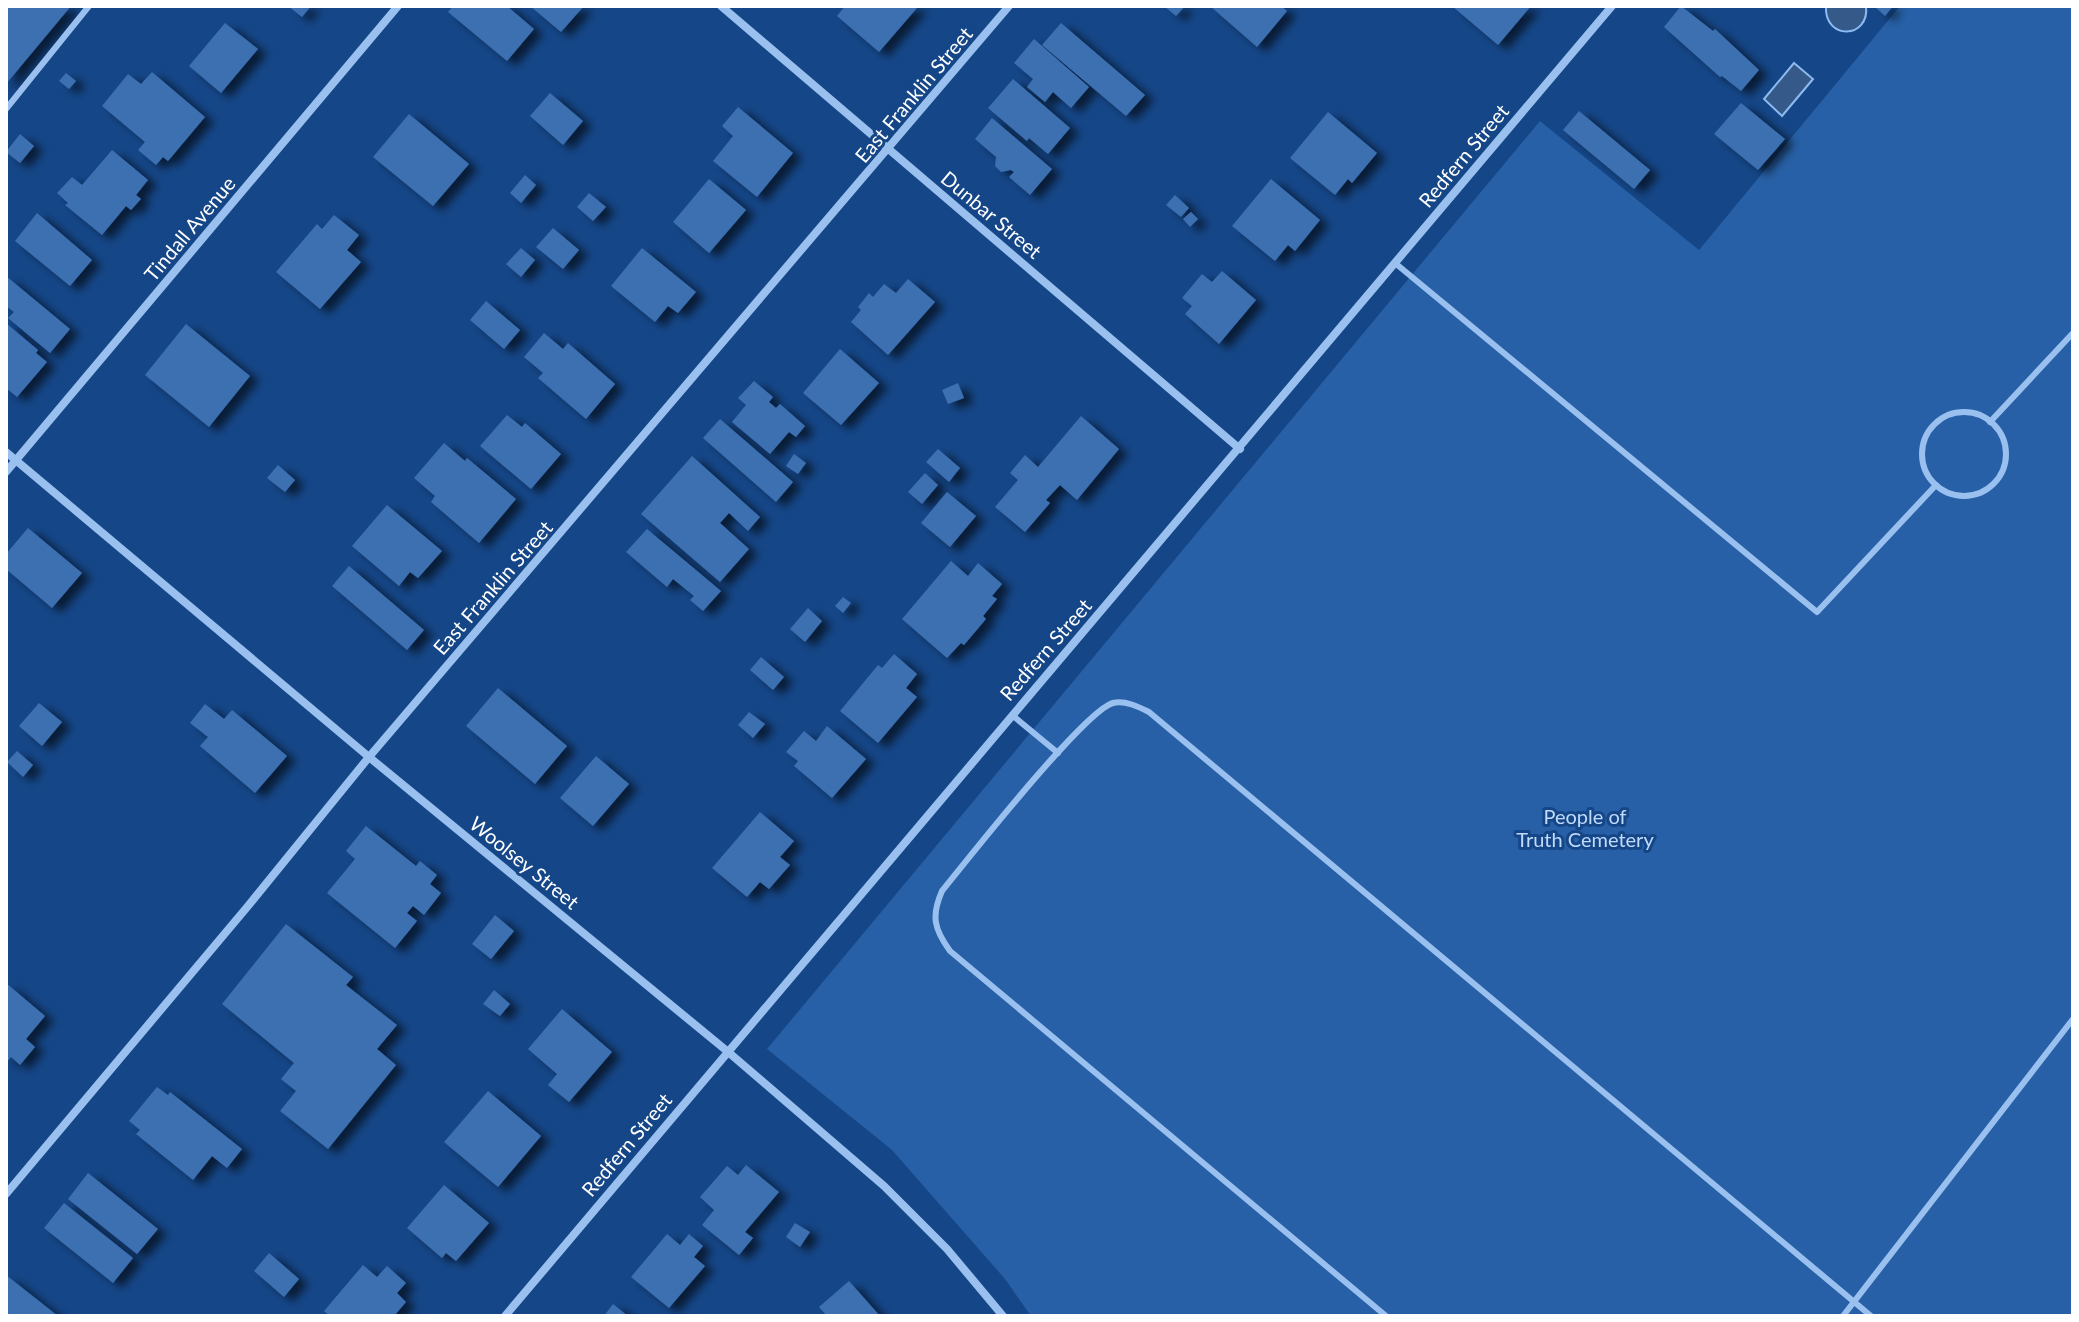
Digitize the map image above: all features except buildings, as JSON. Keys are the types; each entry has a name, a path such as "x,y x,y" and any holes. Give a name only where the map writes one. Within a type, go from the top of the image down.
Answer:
{"street":[{"name":"Tindall Avenue","path":"6,472 398,6"},
{"name":"Dunbar Street","path":"721,6 1240,449"},
{"name":"East Franklin Street","path":"6,1194 369,757 1009,6"},
{"name":"Redfern Street","path":"505,1316 1612,6"},
{"name":"Woolsey Street","path":"6,452 369,757 727,1051 884,1186 947,1249 1003,1316"}],"lane":[{"path":"6,109 89,6"},
{"path":"1395,263 1817,612 1936,485"},
{"path":"1990,422 2073,333"},
{"path":"1969,413 1990,422 1999,432 2006,457 1996,482 1973,495 1960,496 1936,485 1923,465 1922,454 1924,442 1936,423 1946,416 1969,413"},
{"path":"1386,1316 950,951 939,936 934,910 942,891 1058,753 1095,714 1114,703 1132,704 1149,712 1871,1316"},
{"path":"1012,715 1058,753"},
{"path":"1843,1316 2073,1019"}],"green space":[{"name":"People of Truth Cemetery","path":"1900,6 2073,6 2073,1316 1031,1316 1005,1279 892,1150 767,1049 1540,121 1699,250"}],"shaded area":[{"path":"1826,6 1866,6 1865,17 1855,30 1839,30 1827,17"},
{"path":"1794,63 1813,79 1782,116 1764,99"}]}
